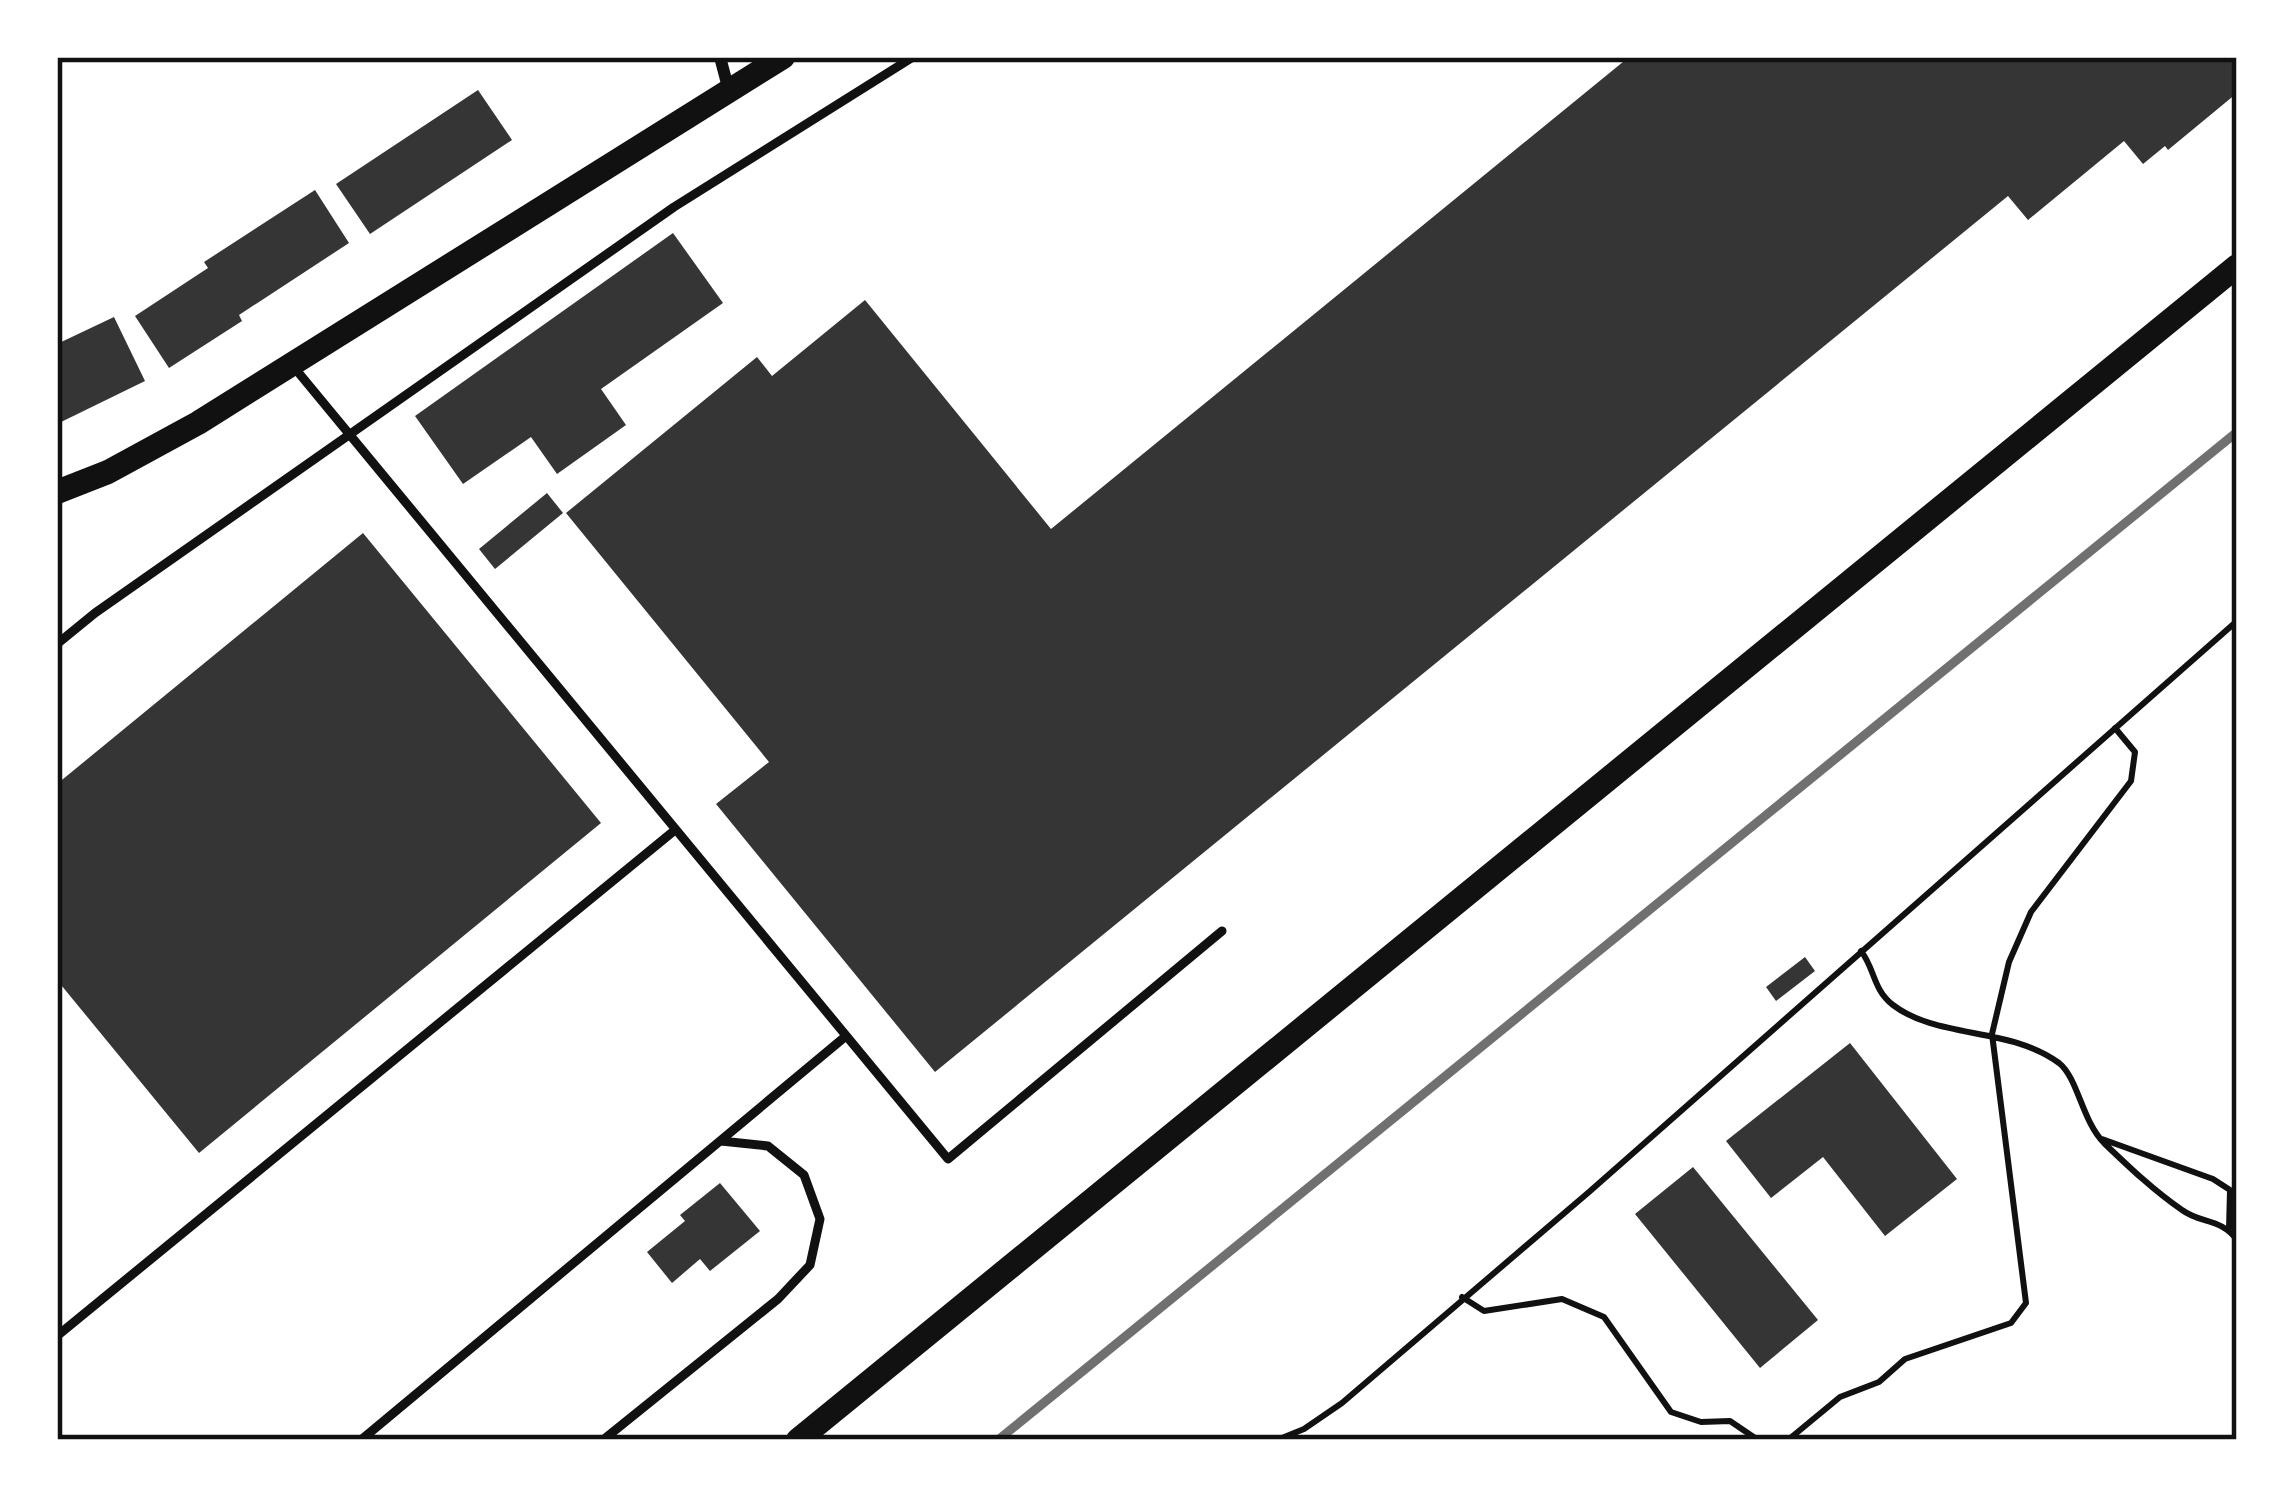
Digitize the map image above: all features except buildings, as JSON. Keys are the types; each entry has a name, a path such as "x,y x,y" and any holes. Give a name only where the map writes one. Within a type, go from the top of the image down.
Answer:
{"main road":[{"path":"57,492 126,463 292,366 783,57"},
{"path":"798,1440 2237,266"}],"street":[{"path":"720,57 729,91"}],"lane":[{"path":"57,644 674,207 913,57"},
{"path":"292,366 948,1160 1222,932"},
{"path":"57,1336 675,830"},
{"path":"361,1440 846,1036"},
{"path":"603,1440 778,1299 810,1265 820,1219 804,1175 768,1146 721,1141"}],"path":[{"path":"1277,1440 1304,1430 1342,1403 2237,621"},
{"path":"1788,1440 1840,1397 1880,1382 1905,1360 2011,1323 2026,1303 1992,1034 2009,962 2031,912 2131,781 2135,752 2116,728"},
{"path":"1861,951 1869,961 1874,984 1890,1004 1916,1019 1992,1034 2057,1062 2070,1075 2077,1100 2099,1138 2187,1214 2215,1220 2237,1240"},
{"path":"2099,1138 2213,1179 2230,1190 2228,1228"},
{"path":"1462,1297 1484,1311 1562,1298 1604,1317 1672,1412 1701,1422 1730,1421 1758,1440"}],"railway":[{"path":"998,1440 2237,432"}]}
